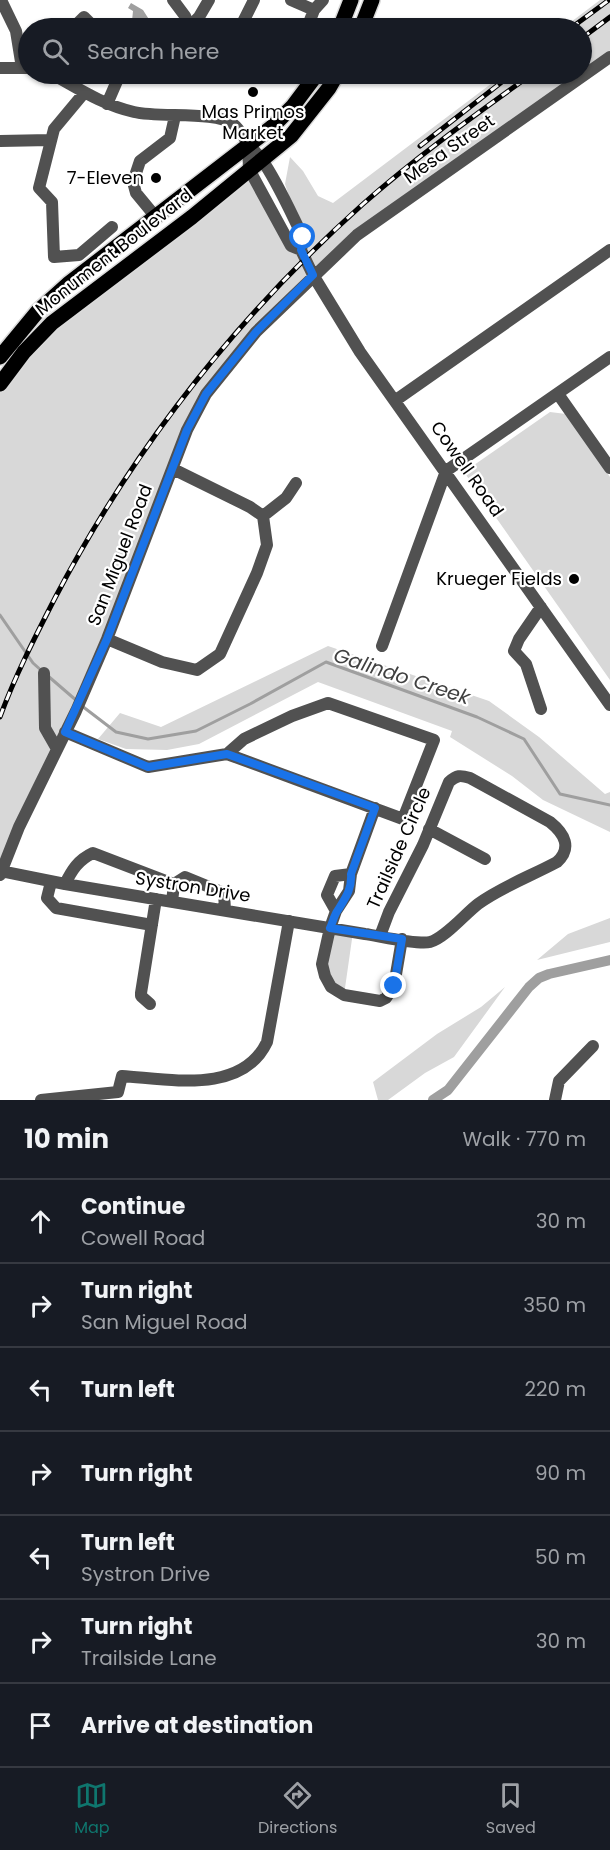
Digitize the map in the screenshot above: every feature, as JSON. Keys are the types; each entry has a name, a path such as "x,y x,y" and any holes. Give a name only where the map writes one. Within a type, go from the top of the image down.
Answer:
{"main road":[{"path":"364,18 372,0"},
{"path":"343,18 349,1"},
{"name":"Monument Boulevard","path":"0,357 38,311 68,284 272,127 293,106 310,84"},
{"name":"Monument Boulevard","path":"0,384 24,352 52,322 192,217 291,136 331,84"}],"street":[{"path":"1,0 18,39"},
{"path":"173,0 186,18"},
{"path":"198,18 209,0"},
{"path":"245,18 254,0"},
{"path":"291,0 314,10"},
{"path":"311,18 314,10 323,0"},
{"name":"Mesa Street","path":"592,70 610,57"},
{"path":"0,68 18,68"},
{"name":"Cowell Road","path":"68,84 107,104 134,112 210,117 232,123 242,132 256,164 303,237 301,250 313,275 360,352 610,705"},
{"path":"107,104 116,84"},
{"name":"Mesa Street","path":"313,275 357,235 572,84"},
{"path":"84,93 54,129 39,188 52,202 54,257 79,255 112,227"},
{"path":"155,216 136,194 133,182 140,161 170,138 175,116"},
{"path":"0,141 50,140"},
{"path":"396,400 610,250"},
{"name":"San Miguel Road","path":"0,873 107,639 187,430 206,394 256,332 313,275"},
{"path":"382,646 446,471 610,357"},
{"path":"558,394 610,468"},
{"path":"107,639 162,662 197,670 220,654 257,573 267,545 263,516 250,507 173,469"},
{"path":"263,516 286,498 297,483"},
{"path":"541,607 519,639 514,651 526,664 541,709"},
{"path":"44,673 45,728 57,749"},
{"path":"65,732 148,767 227,754 403,819 434,740 328,703 292,716 244,739 227,754"},
{"name":"Trailside Circle","path":"460,775 470,778 550,822 560,830 565,839 566,848 557,862 479,903 432,942 380,936 388,912 423,845 449,782 460,775"},
{"path":"375,808 351,874 349,891 336,911 330,928 322,964 331,987 337,992 356,997 380,1001 386,998 394,986 402,939"},
{"path":"429,829 485,859"},
{"path":"65,884 72,869 82,858 93,853 174,884"},
{"name":"Systron Drive","path":"0,873 380,936"},
{"path":"336,911 327,895 335,876 351,874"},
{"path":"174,884 185,877 224,893 225,910"},
{"path":"51,882 47,898 56,908 152,925"},
{"path":"172,902 174,884"},
{"path":"150,1004 141,996 141,993 156,899"},
{"path":"41,1100 118,1092 122,1076 193,1081 229,1075 252,1062 267,1042 289,921"},
{"path":"555,1100 560,1081 593,1046"}],"shaded area":[{"path":"600,0 610,0 610,57 592,70 592,18 576,18"},
{"path":"131,3 143,10 148,18 132,18 133,11 128,8"},
{"path":"491,84 572,84 357,235 313,275 206,394 107,639 0,871 0,384 24,352 249,169 291,246 301,249 285,184 290,157 303,171 318,196 333,203"},
{"name":"Krueger Fields","path":"550,412 566,414 610,477 610,680 464,472"},
{"path":"328,646 489,701 539,737 605,794 610,792 610,832 543,800 512,776 450,737 452,731 318,682 199,744 167,750 126,749 98,739 120,713 161,727"},
{"path":"610,918 610,942 537,960 568,934"},
{"path":"330,928 353,932 344,995 325,976"},
{"path":"505,987 454,1057 425,1073 388,1100 378,1100 373,1082 437,1034 481,1007"}],"waterway":[{"name":"Galindo Creek","path":"0,615 33,663 43,672"},
{"name":"Galindo Creek","path":"82,706 116,732 148,739 196,731 326,662 477,717 524,739 560,794 610,805"},
{"name":"Galindo Creek","path":"48,676 77,701"},
{"path":"433,1100 448,1090 529,987 539,978 610,960"}],"railway":[{"path":"585,18 609,0"},
{"path":"592,30 610,17"},
{"path":"420,146 499,84"},
{"path":"0,717 33,642 86,543 118,489 191,387 273,292 363,204 425,153 518,84"}],"place":[{"name":"Mas Primos Market","path":"253,92"},
{"name":"7-Eleven","path":"156,178"},
{"name":"Krueger Fields","path":"574,579"}],"route":[{"path":"303,237 301,250 313,275 256,332 206,394 187,430 107,639 65,732 148,767 227,754 375,808 351,874 349,891 344,902 336,911 330,928 402,939 394,986"}]}
